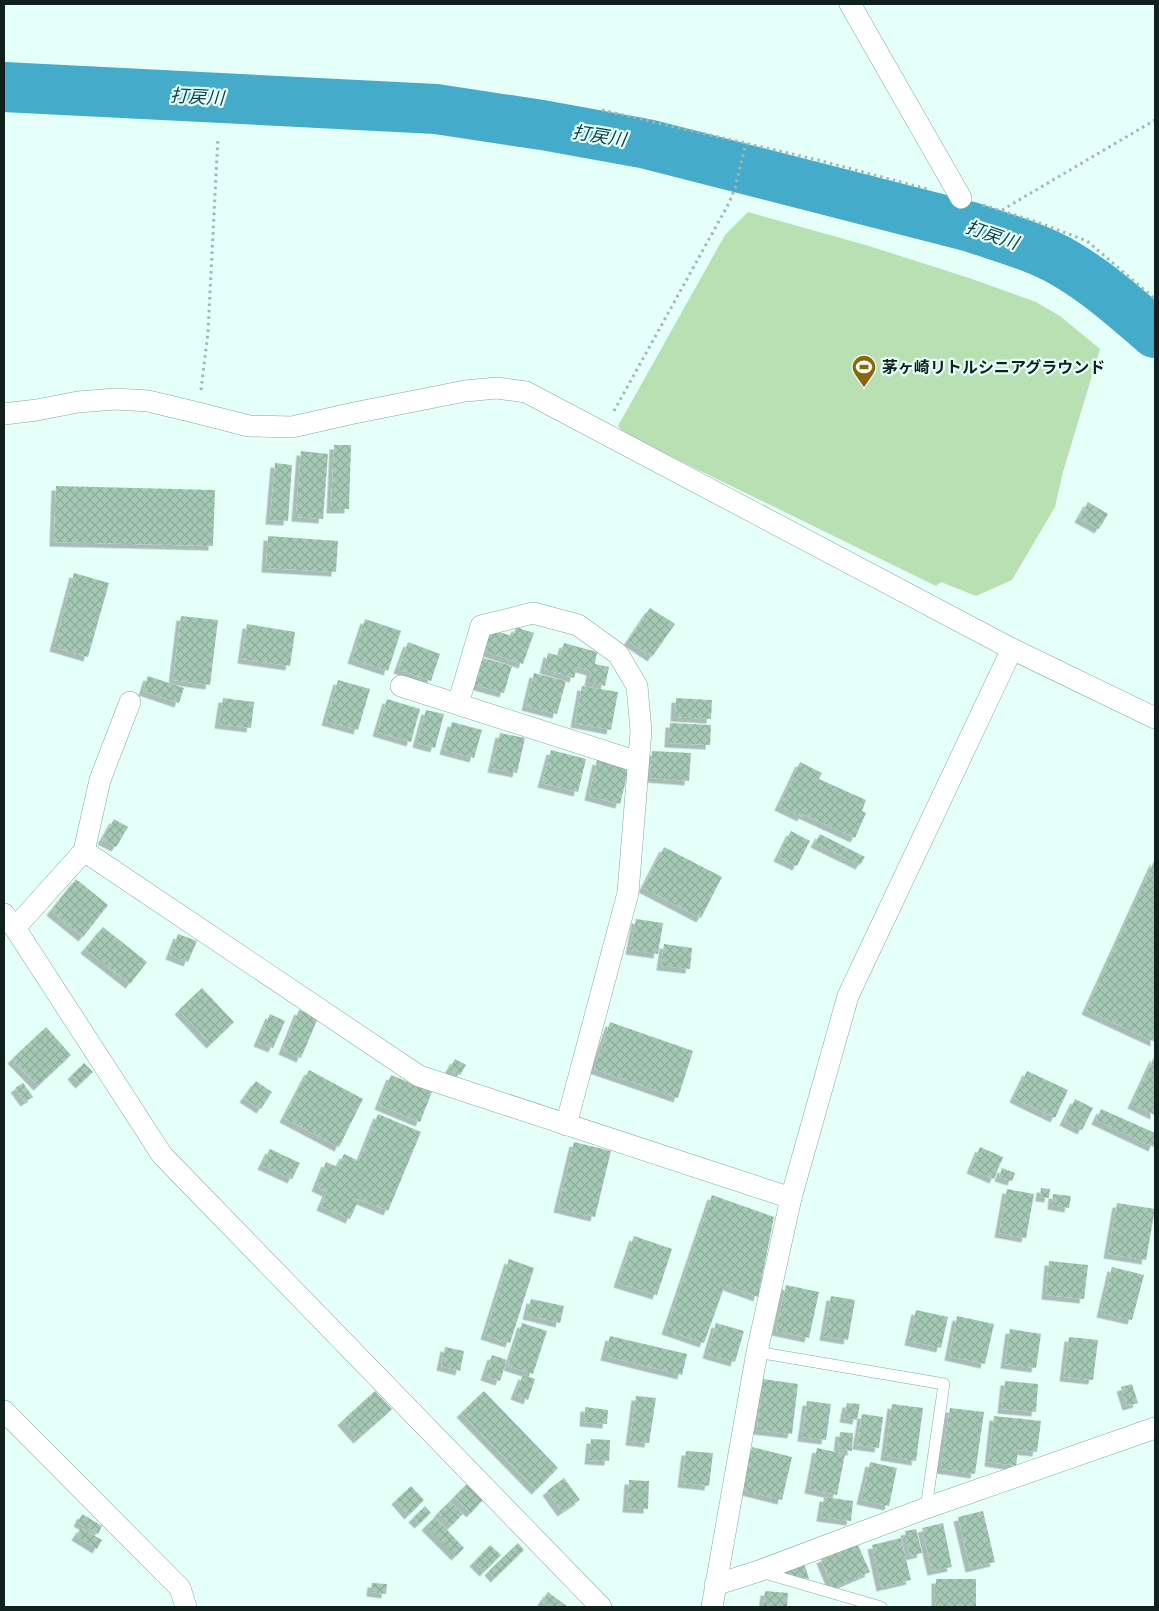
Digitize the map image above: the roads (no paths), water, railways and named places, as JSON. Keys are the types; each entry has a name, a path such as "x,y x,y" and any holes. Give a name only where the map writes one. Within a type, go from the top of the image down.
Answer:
{"street":[{"path":"850,4 961,198"},
{"path":"4,414 78,402 115,399 148,401 249,426 292,427 465,391 498,388 526,392 603,431 1012,649 1155,718"},
{"path":"458,704 481,626 533,613 578,625 618,654 637,686 641,731 628,893 566,1125"},
{"path":"712,1607 757,1352 791,1198 848,996 1012,649"},
{"path":"401,686 638,762"},
{"path":"130,702 100,780 84,851 9,921 162,1155 601,1607"},
{"path":"84,851 419,1076 791,1198"},
{"path":"4,1411 180,1588 186,1607"},
{"path":"715,1585 759,1571 926,1508 1155,1428"}],"lane":[{"path":"757,1352 944,1384 926,1508"},
{"path":"759,1571 881,1607"}],"waterway":[{"name":"打戻川","path":"4,87 436,109 542,125 647,144 971,227 1030,247 1053,257 1088,278 1155,333"}],"place":[{"name":"茅ヶ崎リトルシニアグラウンド","path":"864,388"}]}
